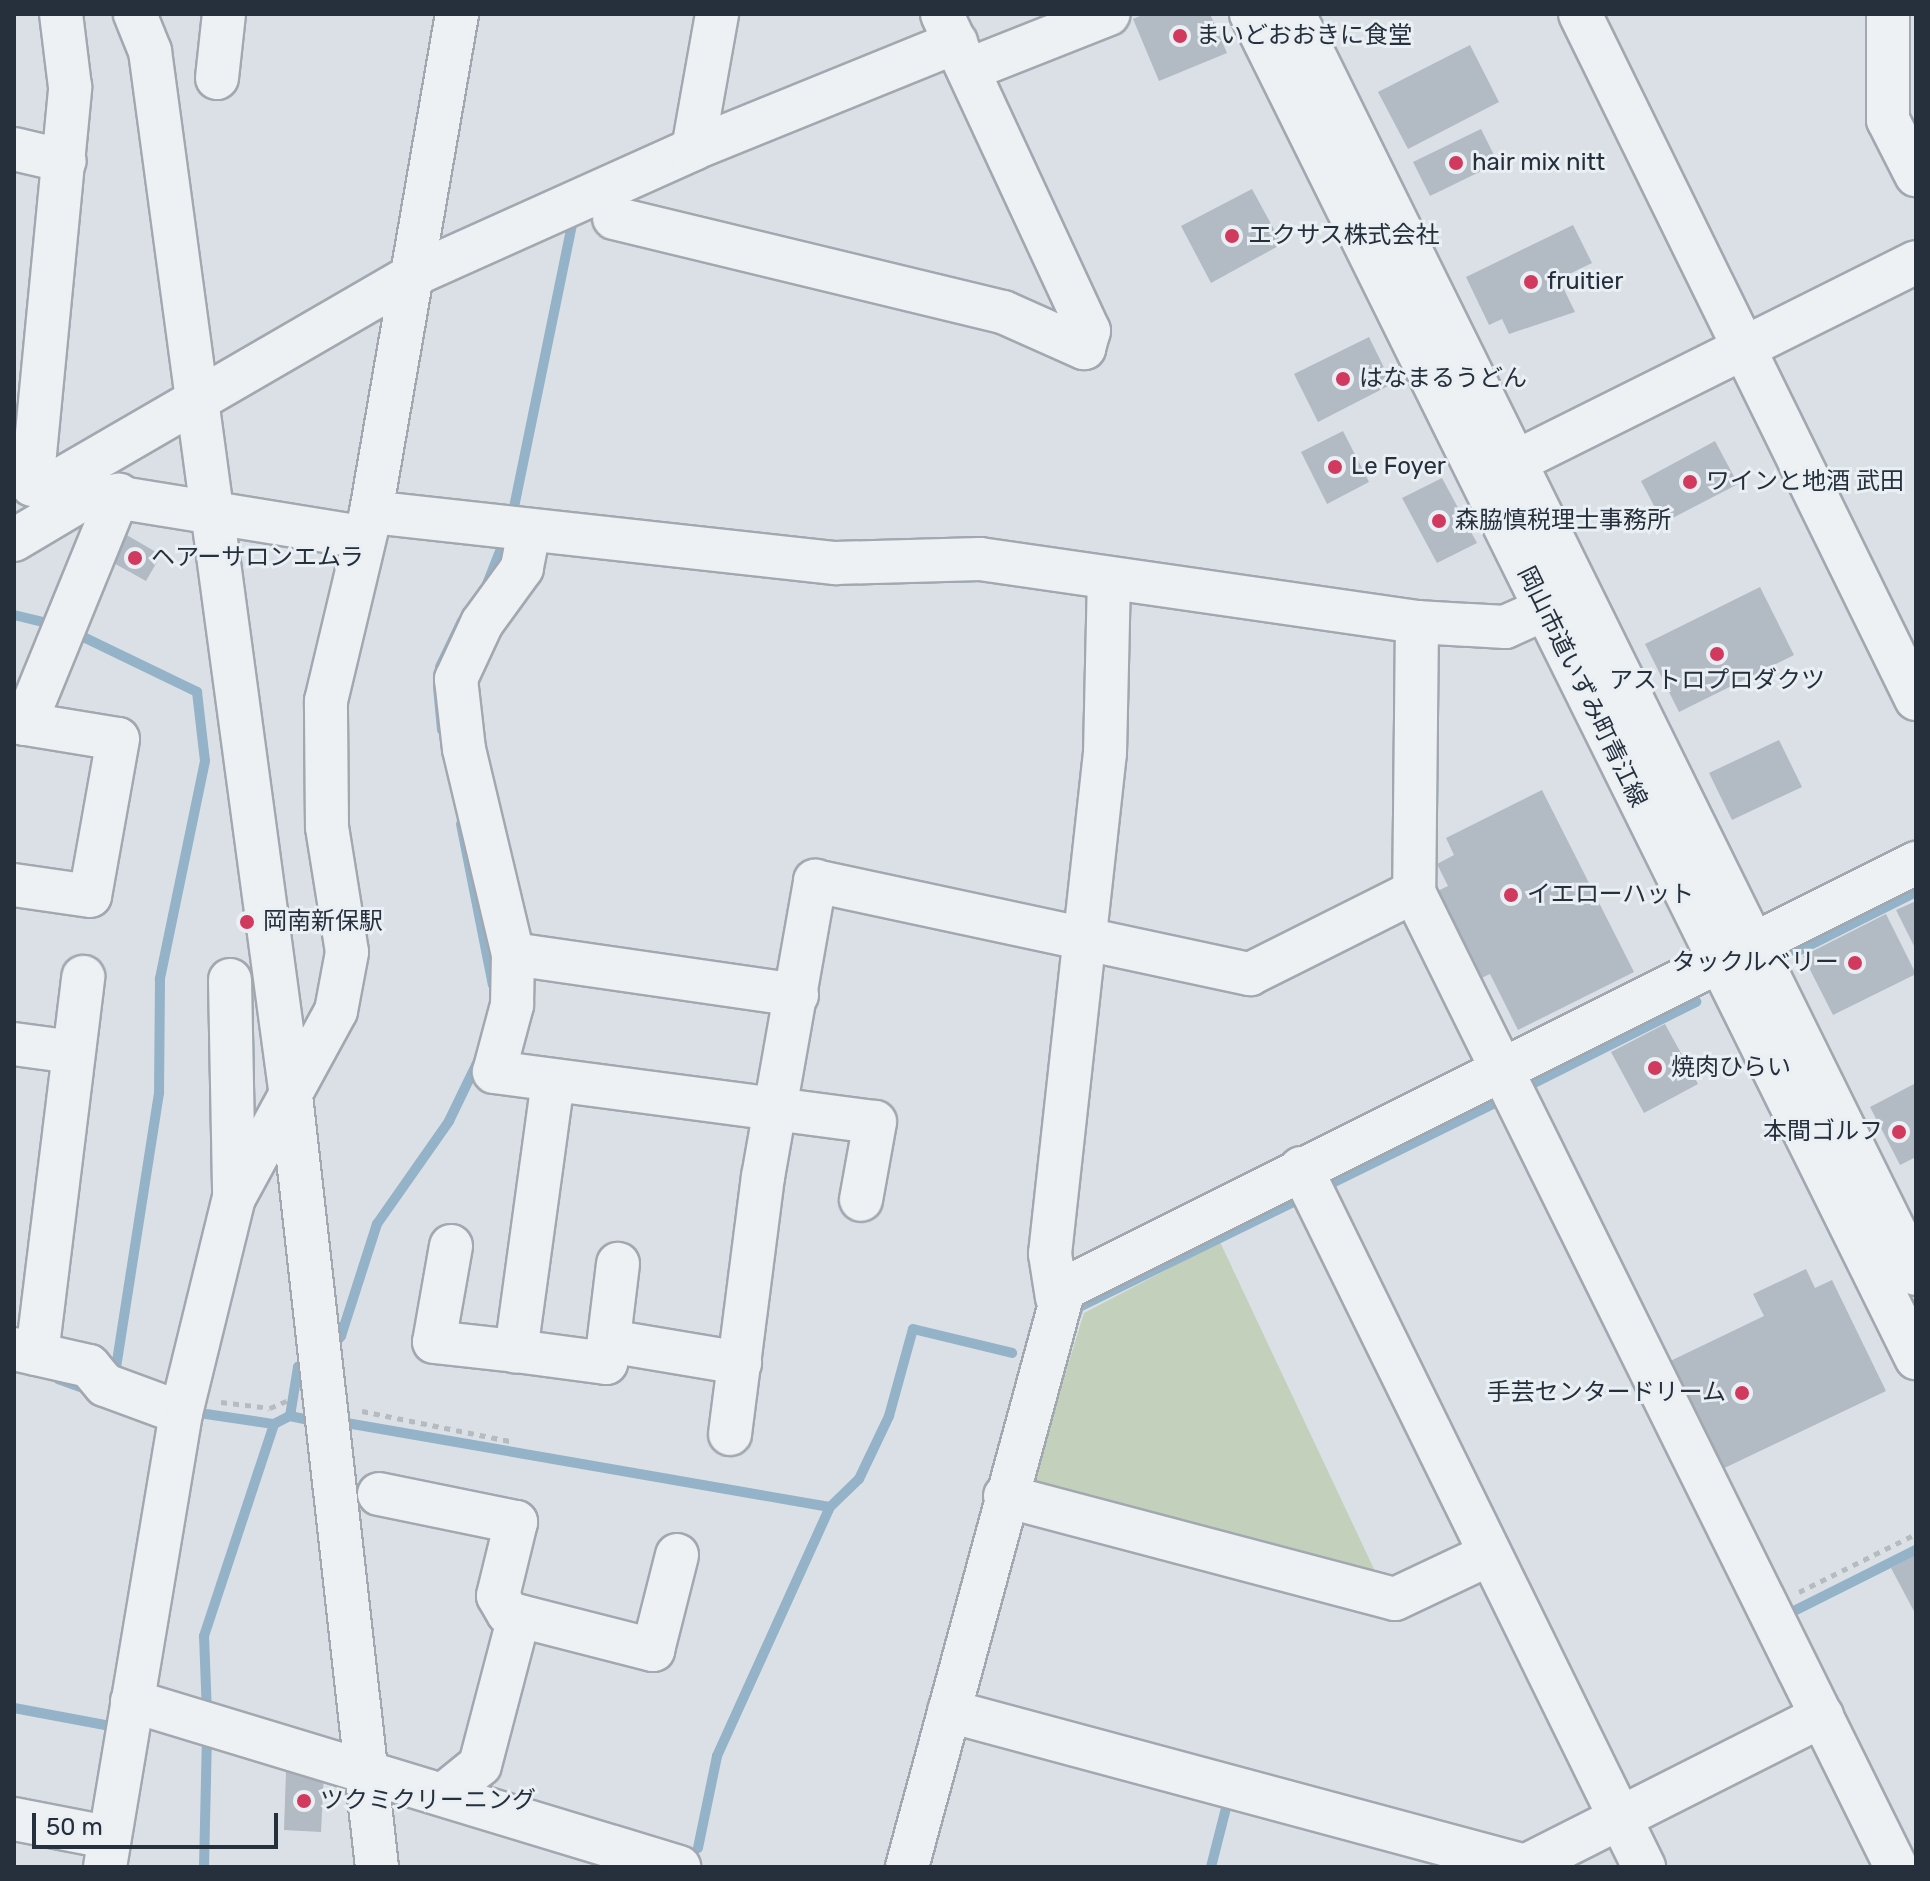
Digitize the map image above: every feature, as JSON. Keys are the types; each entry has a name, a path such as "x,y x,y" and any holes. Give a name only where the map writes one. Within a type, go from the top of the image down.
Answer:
{"street":[{"path":"14,885 90,896 118,739 20,723 64,627 65,161 70,87 61,14"},
{"path":"135,14 150,51 206,509 291,1096 315,1393 367,1770 377,1867"},
{"path":"217,78 224,14"},
{"path":"234,1198 336,1011 347,952 327,827 326,701 367,524 457,14"},
{"path":"693,149 717,14"},
{"path":"14,540 66,488 409,290 693,149 959,47 1109,14"},
{"name":"岡山市道いずみ町青江線","path":"1251,14 1497,471 1735,951 1916,1358"},
{"name":"岡山市道いずみ町青江線","path":"1294,14 1497,471 1543,610 1916,1274"},
{"path":"1580,14 1916,699"},
{"path":"1888,14 1888,120 1916,175"},
{"path":"614,218 1003,312 1084,348 1089,331 959,47"},
{"path":"14,149 65,161"},
{"path":"1497,471 1746,352 1916,262"},
{"path":"66,488 206,509 835,563 980,559 1417,622 1505,627 1543,610"},
{"path":"521,537 456,679 464,749 513,954 512,1005 494,1072 875,1122 861,1200"},
{"path":"907,1867 1057,1298 1050,1254 1082,939 1105,753 1109,578"},
{"path":"1417,622 1414,892 1506,1086 1896,1867"},
{"path":"1057,1298 1074,1282 1308,1183 1506,1086 1735,951 1916,863"},
{"path":"730,1434 776,1110 815,881 1250,974 1414,892"},
{"path":"513,954 797,995"},
{"path":"83,977 25,1351 89,1366 105,1385 183,1403"},
{"path":"14,1819 106,1852 183,1403 234,1198 230,980"},
{"path":"14,1044 73,1052"},
{"path":"516,1351 553,1081"},
{"path":"1308,1183 1630,1837"},
{"path":"451,1246 434,1342 606,1363 618,1264"},
{"path":"609,1341 740,1363"},
{"path":"379,1494 516,1522 498,1596 508,1613 653,1650 677,1555"},
{"path":"1005,1496 1395,1599 1490,1554"},
{"path":"444,1794 480,1765 519,1616"},
{"path":"132,1701 367,1770 672,1866"},
{"path":"949,1711 1525,1866 1630,1837 1822,1716"}],"path":[{"path":"183,1403 251,1408 315,1393 514,1442"},
{"path":"1772,1616 1916,1534"}],"green space":[{"path":"1220,1242 1382,1586 1031,1484 1084,1313"}],"building":[{"path":"1145,14 1210,14 1227,53 1159,81 1133,19"},
{"path":"1470,45 1499,102 1408,149 1378,92"},
{"path":"1481,129 1498,163 1430,196 1413,162"},
{"path":"1252,189 1282,244 1211,283 1181,226"},
{"path":"1573,225 1592,263 1559,279 1575,312 1509,334 1502,319 1489,325 1466,277"},
{"path":"1369,337 1392,384 1318,422 1294,374"},
{"path":"1343,431 1369,482 1327,504 1301,452"},
{"path":"1715,441 1738,484 1663,523 1641,481"},
{"path":"1442,478 1477,543 1437,563 1402,498"},
{"name":"ヘアーサロンエムラ","path":"125,534 161,555 146,581 110,561"},
{"path":"1760,587 1794,655 1679,712 1645,644"},
{"path":"1779,740 1802,787 1732,820 1709,773"},
{"path":"1542,790 1634,972 1518,1030 1490,974 1475,981 1431,894 1448,886 1437,864 1454,855 1446,838"},
{"path":"1916,901 1916,950 1896,910"},
{"path":"1886,914 1916,974 1833,1015 1803,956"},
{"path":"1665,1024 1698,1084 1644,1113 1611,1052"},
{"name":"本間ゴルフ","path":"1916,1083 1916,1157 1900,1165 1870,1107"},
{"path":"1806,1269 1815,1288 1832,1280 1886,1391 1714,1473 1662,1365 1764,1316 1753,1294"},
{"path":"1916,1555 1916,1615 1891,1568"},
{"name":"ツクミクリーニング","path":"286,1771 324,1772 321,1832 284,1830"}],"waterway":[{"path":"512,517 574,216"},
{"path":"487,584 506,536"},
{"path":"14,615 55,625"},
{"path":"440,667 462,621"},
{"path":"73,632 197,692 205,761 160,979 159,1093 116,1368"},
{"path":"438,687 442,730"},
{"path":"461,824 493,985"},
{"path":"1796,952 1916,892"},
{"path":"1522,1089 1696,1002"},
{"path":"331,1348 341,1336 377,1224 449,1121 479,1059"},
{"path":"1322,1188 1505,1098"},
{"path":"1076,1316 1079,1307 1304,1197"},
{"path":"698,1848 717,1756 830,1507 859,1479 889,1416 913,1329 1012,1353"},
{"path":"290,1416 298,1367 310,1360"},
{"path":"58,1379 80,1387"},
{"path":"206,1414 274,1424 290,1416 319,1422"},
{"path":"335,1421 830,1507"},
{"path":"207,1714 204,1636 274,1424"},
{"path":"1782,1617 1916,1550"},
{"path":"14,1708 110,1726"},
{"path":"204,1867 207,1735"},
{"path":"1211,1867 1227,1804 1237,1807"}],"place":[{"name":"まいどおおきに食堂","path":"1180,36"},
{"name":"hair mix nitt","path":"1456,163"},
{"name":"エクサス株式会社","path":"1232,236"},
{"name":"fruitier","path":"1531,282"},
{"name":"はなまるうどん","path":"1343,379"},
{"name":"Le Foyer","path":"1335,467"},
{"name":"ワインと地酒 武田","path":"1690,482"},
{"name":"森脇慎税理士事務所","path":"1439,521"},
{"name":"ヘアーサロンエムラ","path":"135,558"},
{"name":"アストロプロダクツ","path":"1717,654"},
{"name":"イエローハット","path":"1511,895"},
{"name":"岡南新保駅","path":"247,922"},
{"name":"タックルベリー","path":"1855,963"},
{"name":"焼肉ひらい","path":"1655,1068"},
{"name":"本間ゴルフ","path":"1899,1132"},
{"name":"手芸センタードリーム","path":"1742,1393"},
{"name":"ツクミクリーニング","path":"304,1801"}]}
